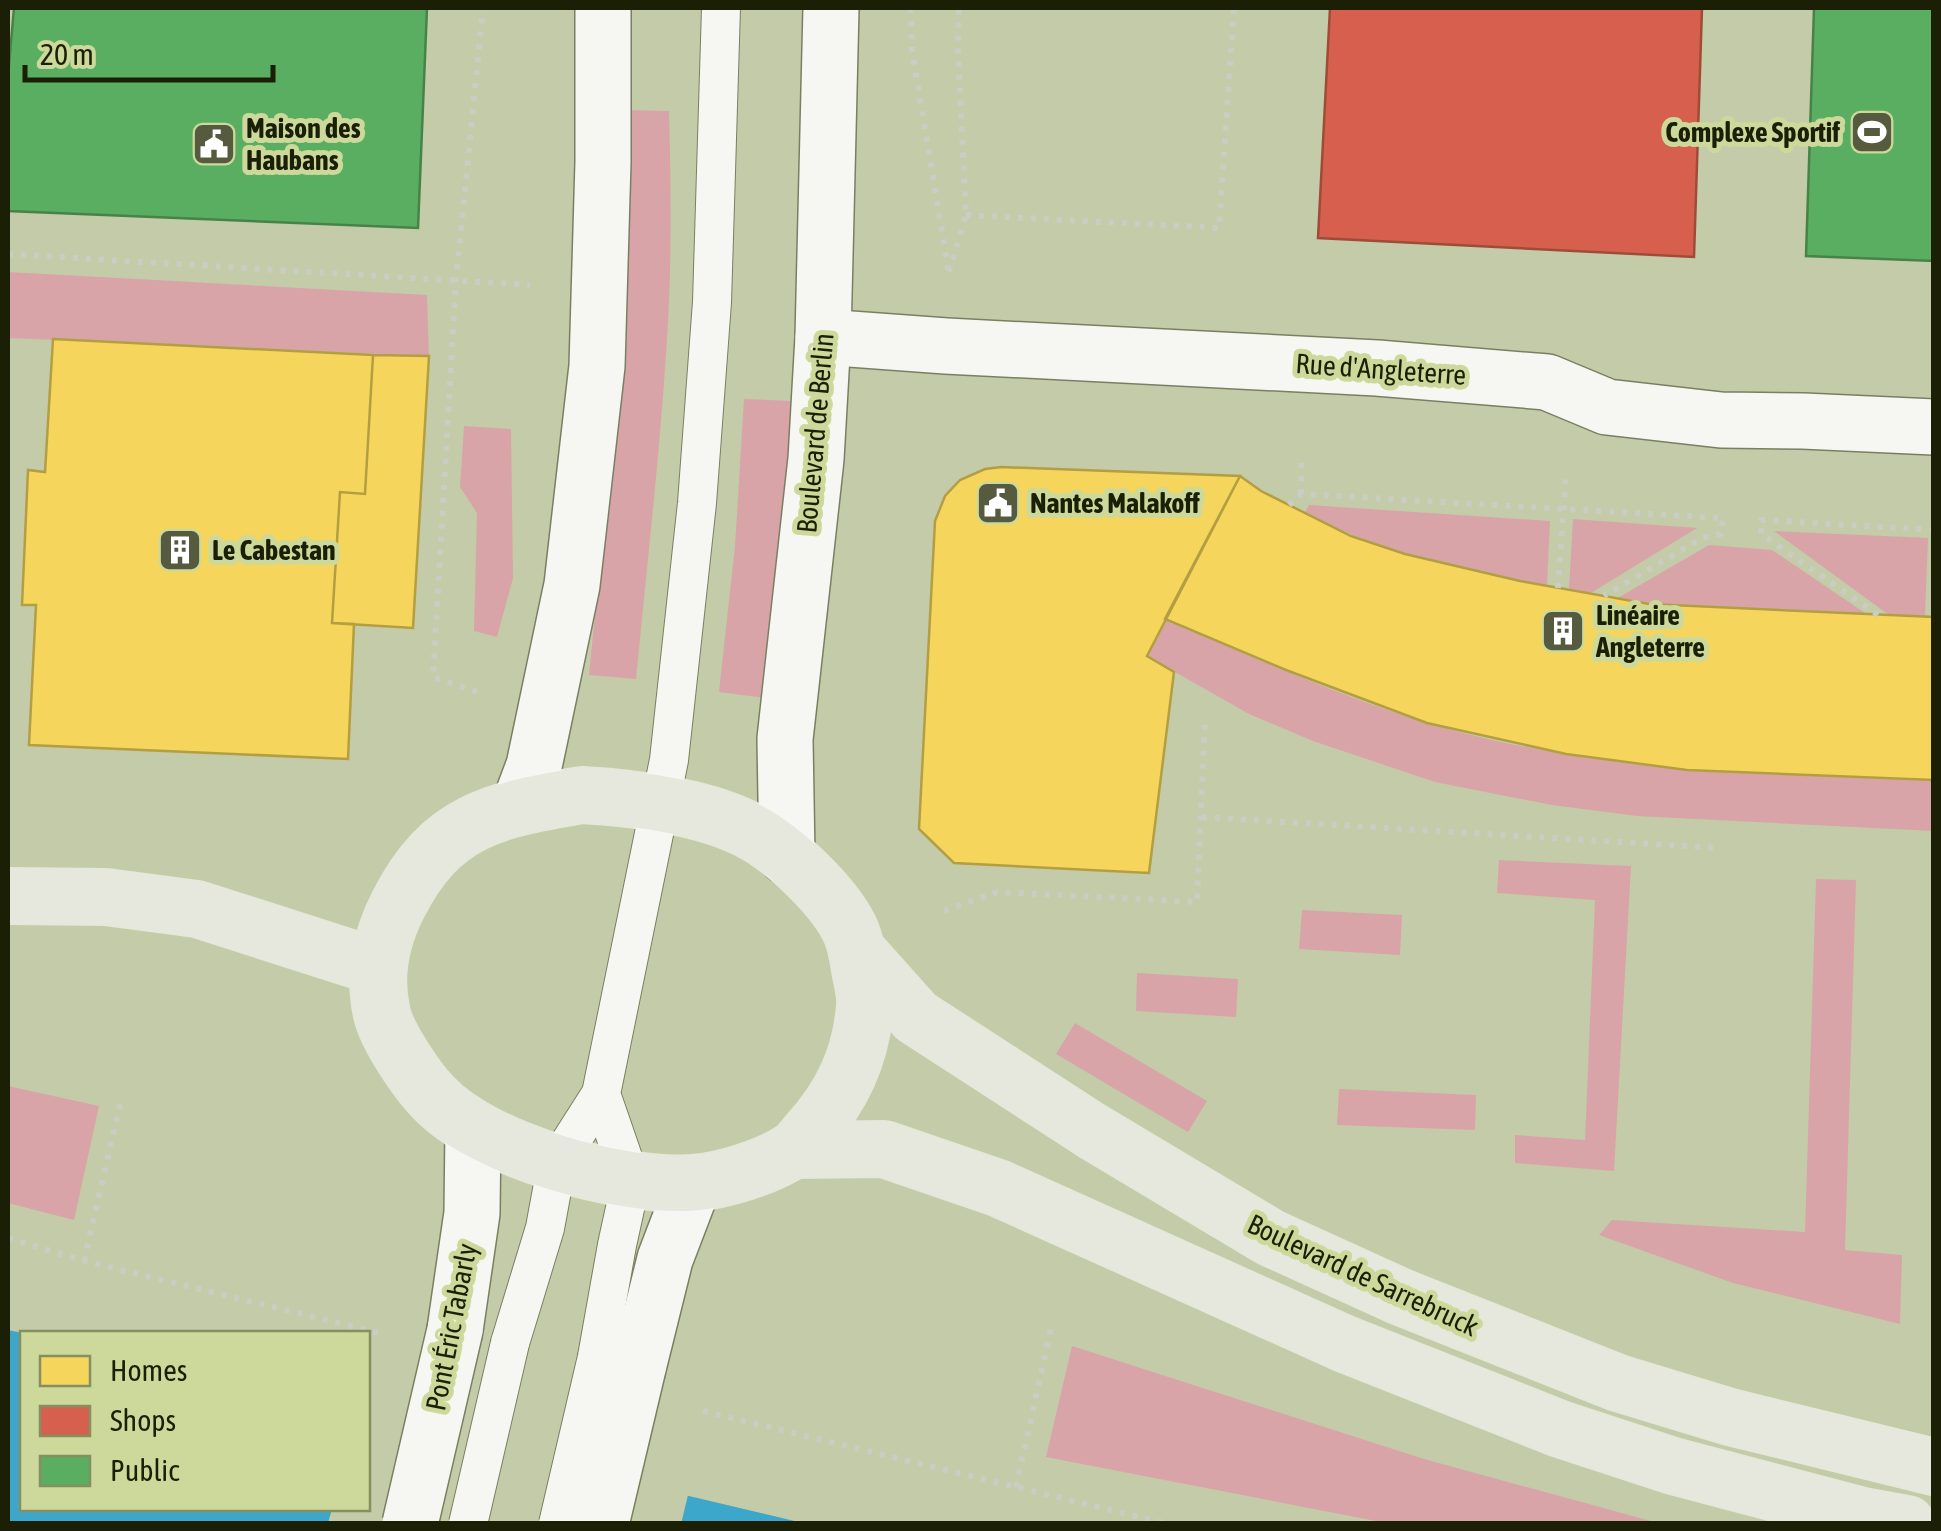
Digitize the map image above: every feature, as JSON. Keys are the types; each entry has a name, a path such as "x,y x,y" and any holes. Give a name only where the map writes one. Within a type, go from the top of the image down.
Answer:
{"main road":[{"path":"794,1150 830,1110 854,1064 866,1003 851,931 814,883 786,857 762,838 722,820 660,802 582,795 520,806 480,820 453,835 427,857 386,929 378,968 382,1016 406,1061 434,1099 473,1128 558,1163 631,1181 694,1183 743,1173 794,1150 884,1149 998,1188 1345,1344 1560,1429 1674,1466 1908,1524"},
{"path":"8,896 106,897 196,909 378,968"},
{"name":"Boulevard de Sarrebruck","path":"858,952 916,1016 1092,1131 1271,1238 1402,1297 1618,1383 1730,1417 1934,1467"}],"street":[{"path":"520,806 534,766 572,585 596,366 603,162 603,8"},
{"name":"Boulevard de Berlin","path":"786,857 785,740 816,459 823,337 831,8"},
{"name":"Rue d'Angleterre","path":"823,337 1434,372 1546,382 1607,407 1721,420 1934,428"},
{"name":"Pont Éric Tabarly","path":"410,1524 456,1330 472,1213 473,1128"},
{"path":"602,1524 618,1363 694,1183"}],"lane":[{"path":"468,1524 510,1342 545,1228 558,1163 602,1094 668,760 697,502 712,302 721,8"},
{"path":"558,1524 618,1363 617,1245 631,1181 602,1094"}],"path":[{"path":"483,8 456,280 433,677 488,696"},
{"path":"911,8 912,50 949,273 966,215 959,8"},
{"path":"966,215 1219,228 1234,8"},
{"path":"8,254 563,287 598,294"},
{"path":"1289,506 1300,494 1302,460"},
{"path":"1558,588 1566,474"},
{"path":"1300,494 1722,518 1721,534 1702,538 1604,596"},
{"path":"1878,614 1761,534 1760,520 1934,530"},
{"path":"944,911 996,892 1198,902 1205,718"},
{"path":"1202,817 1719,848"},
{"path":"84,1261 122,1096"},
{"path":"1016,1487 1050,1328"}],"shaded area":[{"path":"623,110 669,111 670,140 667,339 636,679 589,675 606,503"},
{"path":"8,272 427,295 429,356 8,338"},
{"path":"744,399 792,401 782,551 766,698 719,692 735,546"},
{"path":"464,426 511,429 513,578 497,637 474,631 477,513 460,487"},
{"path":"1309,505 1550,521 1547,586 1453,567 1392,549 1304,514"},
{"path":"1573,519 1697,528 1591,593 1569,589"},
{"path":"1774,531 1928,538 1925,616 1889,615"},
{"path":"1709,545 1772,550 1865,613 1709,608 1616,599"},
{"path":"1165,619 1361,701 1489,739 1552,752 1678,767 1933,780 1933,831 1637,816 1552,805 1435,782 1313,741 1249,714 1147,656"},
{"path":"1499,860 1631,866 1614,1171 1515,1163 1515,1135 1585,1140 1595,900 1497,893"},
{"path":"1816,879 1856,880 1845,1250 1902,1255 1900,1324 1733,1283 1599,1235 1612,1220 1805,1232"},
{"path":"1302,910 1402,915 1400,955 1299,949"},
{"path":"1137,973 1238,979 1236,1017 1136,1011"},
{"path":"1075,1023 1207,1101 1188,1132 1056,1054"},
{"path":"8,1086 99,1106 74,1220 8,1203"},
{"path":"1339,1089 1476,1095 1475,1130 1337,1125"},
{"path":"1072,1346 1424,1459 1658,1523 1386,1523 1046,1457"}],"water":[{"path":"8,1330 20,1332 20,1511 370,1511 370,1420 803,1523 8,1523"}],"pier":[{"path":"370,1415 689,1491 681,1524 328,1523 331,1511 370,1511"}],"building: Homes":[{"name":"Le Cabestan","path":"53,339 373,355 365,494 340,492 332,623 354,624 348,759 29,745 36,605 22,605 28,470 45,472"},
{"path":"373,355 429,356 413,628 332,623 340,492 365,494"},
{"path":"1001,467 1240,476 1147,656 1174,672 1149,873 954,863 919,829 935,521 945,496 960,480"},
{"name":"Linéaire Angleterre","path":"1240,476 1261,491 1351,536 1405,554 1520,581 1649,604 1934,617 1934,780 1687,770 1566,754 1427,723 1165,619"}],"building: Shops":[{"path":"1330,8 1702,8 1694,257 1318,238"}],"building: Public":[{"name":"Maison des Haubans","path":"14,8 427,8 418,228 8,211 8,76"},
{"name":"Complexe Sportif","path":"1814,8 1934,8 1934,261 1806,256"}],"place":[{"name":"Complexe Sportif","path":"1872,132"},
{"name":"Maison des Haubans","path":"214,144"},
{"name":"Nantes Malakoff","path":"998,503"},
{"name":"Le Cabestan","path":"180,550"},
{"name":"Linéaire Angleterre","path":"1563,631"}]}
